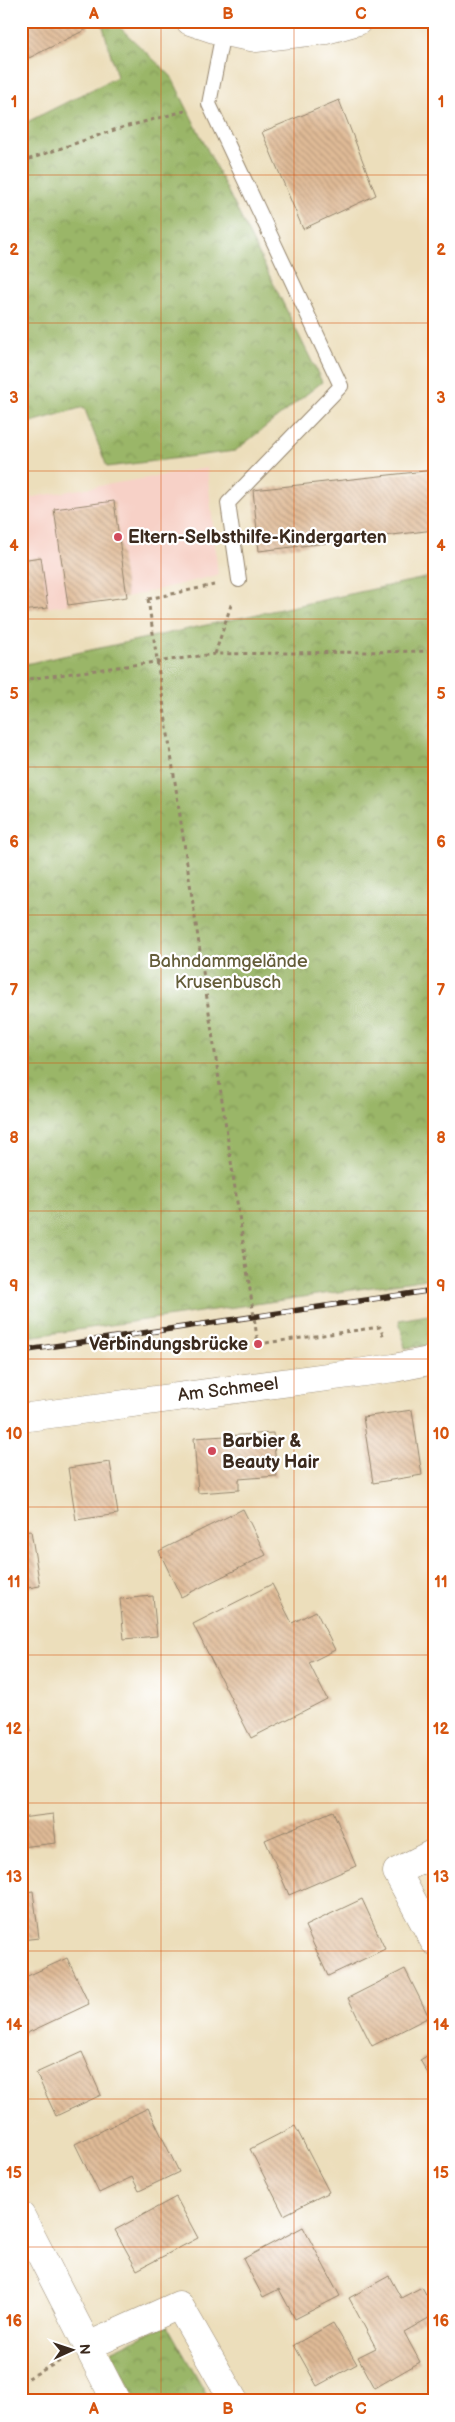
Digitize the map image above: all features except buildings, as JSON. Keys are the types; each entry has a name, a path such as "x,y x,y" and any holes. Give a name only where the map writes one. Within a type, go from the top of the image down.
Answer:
{"street":[{"path":"190,21 223,32 257,29 326,30 358,21"},
{"name":"Am Schmeel","path":"21,1418 384,1369 434,1360"},
{"path":"434,1854 397,1872 434,1940"},
{"path":"21,2216 116,2401"},
{"path":"88,2346 179,2305 234,2401"}],"lane":[{"path":"223,32 210,104 341,386 228,503 239,580"}],"path":[{"path":"21,162 117,129 210,104"},
{"path":"215,654 239,580 148,599 258,1344 380,1327"},
{"path":"21,680 215,654 434,651"},
{"path":"21,2382 88,2346"}],"shaded area":[{"name":"Eltern-Selbsthilfe-Kindergarten","path":"207,468 218,575 127,597 21,611 21,499"}],"green space":[{"path":"104,21 113,21 171,76 322,382 235,451 107,467 84,407 21,425 21,125 117,77 102,23"},
{"name":"Bahndammgelände Krusenbusch","path":"434,576 434,1278 21,1338 21,665"},
{"path":"434,1314 434,1345 405,1348 399,1320"},
{"path":"167,2325 210,2401 137,2401 111,2351"}],"railway":[{"path":"21,1351 434,1290"}],"place":[{"name":"Eltern-Selbsthilfe-Kindergarten","path":"118,537"},
{"name":"Verbindungsbrücke","path":"258,1344"},
{"name":"Barbier & Beauty Hair","path":"212,1451"}]}
